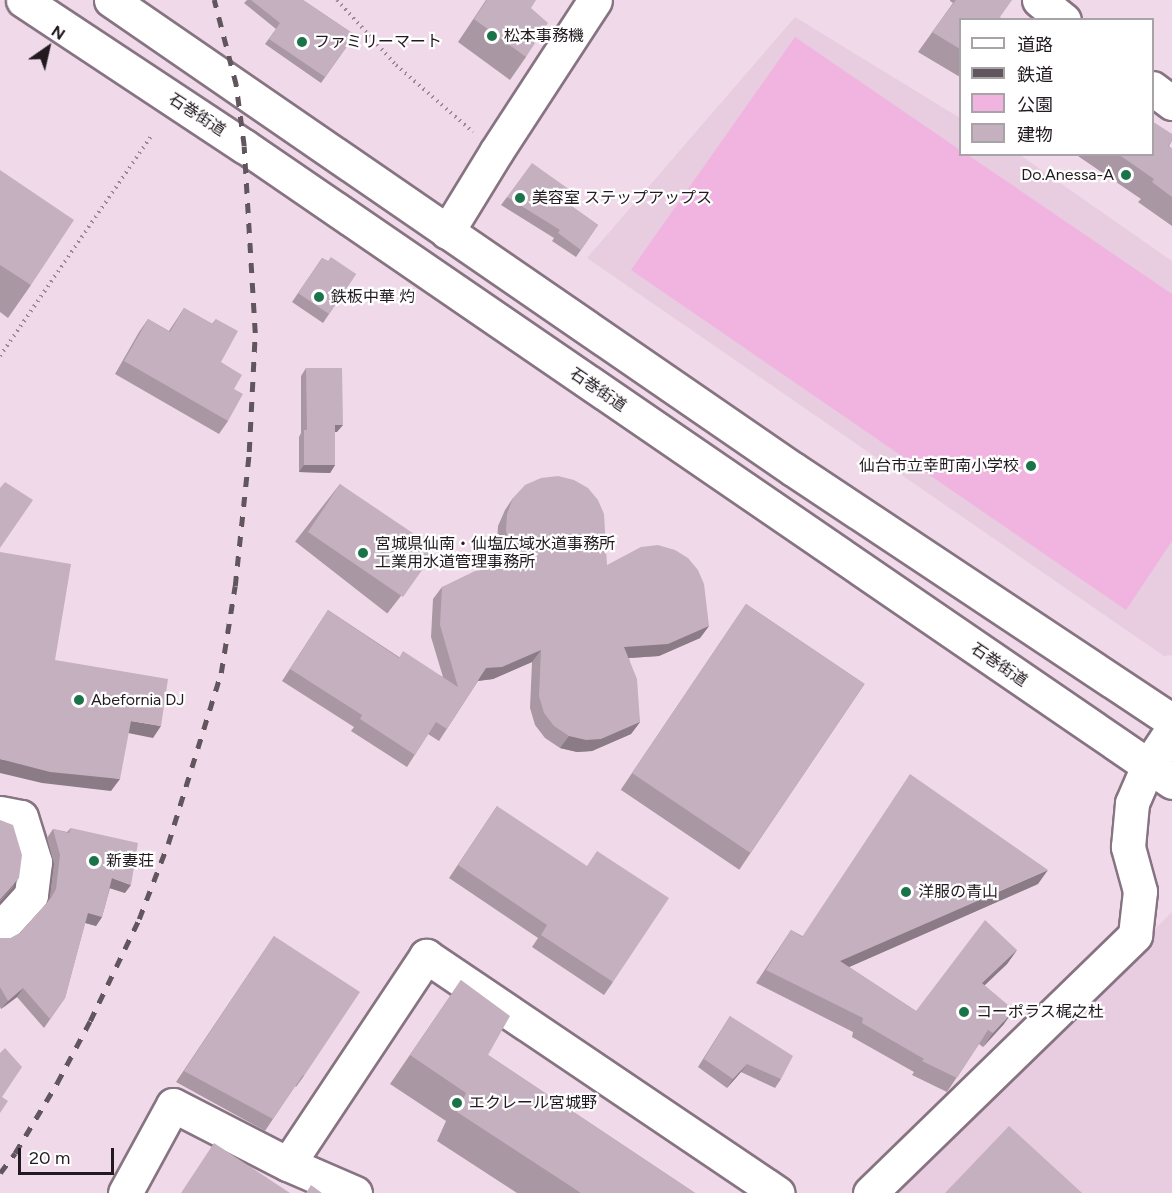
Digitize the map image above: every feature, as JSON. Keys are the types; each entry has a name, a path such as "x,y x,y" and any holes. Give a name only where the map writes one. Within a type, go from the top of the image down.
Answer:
{"street":[{"name":"石巻街道","path":"23,0 244,146 1160,774"},
{"path":"111,0 803,475 1172,722"},
{"path":"447,232 595,0"},
{"path":"1039,0 1062,18"},
{"path":"1154,90 1172,103"},
{"path":"870,1193 1135,935 1140,891 1128,847 1132,803 1160,774 1172,730"},
{"path":"0,813 21,817 35,862 32,895 0,929"},
{"path":"288,1164 426,956 777,1193"},
{"path":"124,1193 173,1105 288,1164 355,1193"}],"path":[{"path":"337,0 396,65 496,152"},
{"path":"0,356 152,135"}],"shaded area":[{"name":"仙台市立幸町南小学校","path":"795,17 959,117 959,156 1021,156 1172,261 1172,655 1164,656 587,258"},
{"path":"1172,912 1172,1193 892,1193"}],"green space":[{"name":"仙台市立幸町南小学校","path":"795,37 959,149 959,156 969,156 1172,294 1172,541 1126,610 631,270"}],"building":[{"path":"251,0 303,0 355,35 325,77 269,39 280,23"},
{"path":"487,0 536,0 531,8 548,23 526,57 474,19"},
{"path":"956,0 1012,0 1001,18 959,18 959,48 932,32"},
{"path":"1154,122 1172,134 1172,141 1168,146 1172,149 1172,197 1152,182 1154,179 1121,156 1154,156"},
{"path":"532,163 577,195 570,205 598,225 581,250 558,233 560,230 507,197"},
{"path":"0,170 74,220 31,285 0,265"},
{"path":"331,257 356,274 329,314 298,293 322,258 328,261"},
{"path":"184,308 213,324 216,319 238,331 221,362 242,375 234,389 243,394 228,421 124,361 148,319 170,332"},
{"path":"306,368 342,368 343,425 335,425 335,465 304,465 304,430 307,430"},
{"path":"558,476 574,480 588,488 598,500 604,514 607,565 641,547 658,545 675,550 688,558 698,570 704,584 709,626 668,644 624,647 637,679 640,722 601,739 586,740 569,736 554,726 544,713 539,696 541,650 502,667 486,668 447,729 436,722 415,755 360,719 362,715 290,669 328,610 399,658 403,651 458,687 440,625 442,587 475,571 516,565 506,531 507,514 513,498 525,485 541,478"},
{"path":"5,482 33,500 0,548 0,488"},
{"name":"宮城県仙南・仙塩広域水道事務所 工業用水道管理事務所","path":"340,484 432,546 432,556 403,597 308,532"},
{"path":"0,552 71,564 55,660 168,679 161,726 131,721 120,779 50,772 0,759"},
{"path":"746,604 865,684 750,853 632,773"},
{"path":"910,774 1048,870 840,961 916,1011 985,920 1017,950 982,983 1014,1010 993,1033 988,1030 957,1078 922,1061 924,1059 862,1023 863,1018 766,970 791,930 802,937"},
{"path":"497,806 587,866 597,851 669,898 613,982 541,935 547,925 458,865"},
{"path":"0,820 13,825 22,855 19,878 0,899"},
{"path":"71,828 138,843 131,885 112,878 102,917 88,913 65,998 50,1019 23,988 8,1001 0,987 0,938 11,938 20,933 51,898 56,889 60,855 53,829 69,833"},
{"path":"274,936 360,992 273,1119 184,1071"},
{"path":"461,980 510,1016 488,1055 695,1193 581,1193 457,1112 466,1093 410,1055"},
{"path":"730,1016 793,1056 781,1079 747,1064 733,1079 704,1059"},
{"path":"5,1048 22,1067 2,1097 8,1101 0,1113 0,1053"},
{"path":"1009,1126 1082,1193 945,1193"},
{"path":"214,1143 290,1193 181,1193"},
{"path":"311,1185 322,1193 306,1193"}],"railway":[{"path":"0,1173 15,1153 57,1083 139,919 168,844 221,673 235,586 249,452 255,333 244,146 236,85 214,0"}],"place":[{"name":"松本事務機","path":"492,36"},
{"name":"ファミリーマート","path":"302,42"},
{"name":"Do.Anessa-A","path":"1126,175"},
{"name":"美容室 ステップアップス","path":"520,198"},
{"name":"鉄板中華 灼","path":"319,297"},
{"name":"仙台市立幸町南小学校","path":"1031,466"},
{"name":"宮城県仙南・仙塩広域水道事務所 工業用水道管理事務所","path":"363,553"},
{"name":"Abefornia DJ","path":"79,700"},
{"name":"新妻荘","path":"94,861"},
{"name":"洋服の青山","path":"906,892"},
{"name":"コーポラス梶之杜","path":"964,1012"},
{"name":"エクレール宮城野","path":"457,1103"}]}
